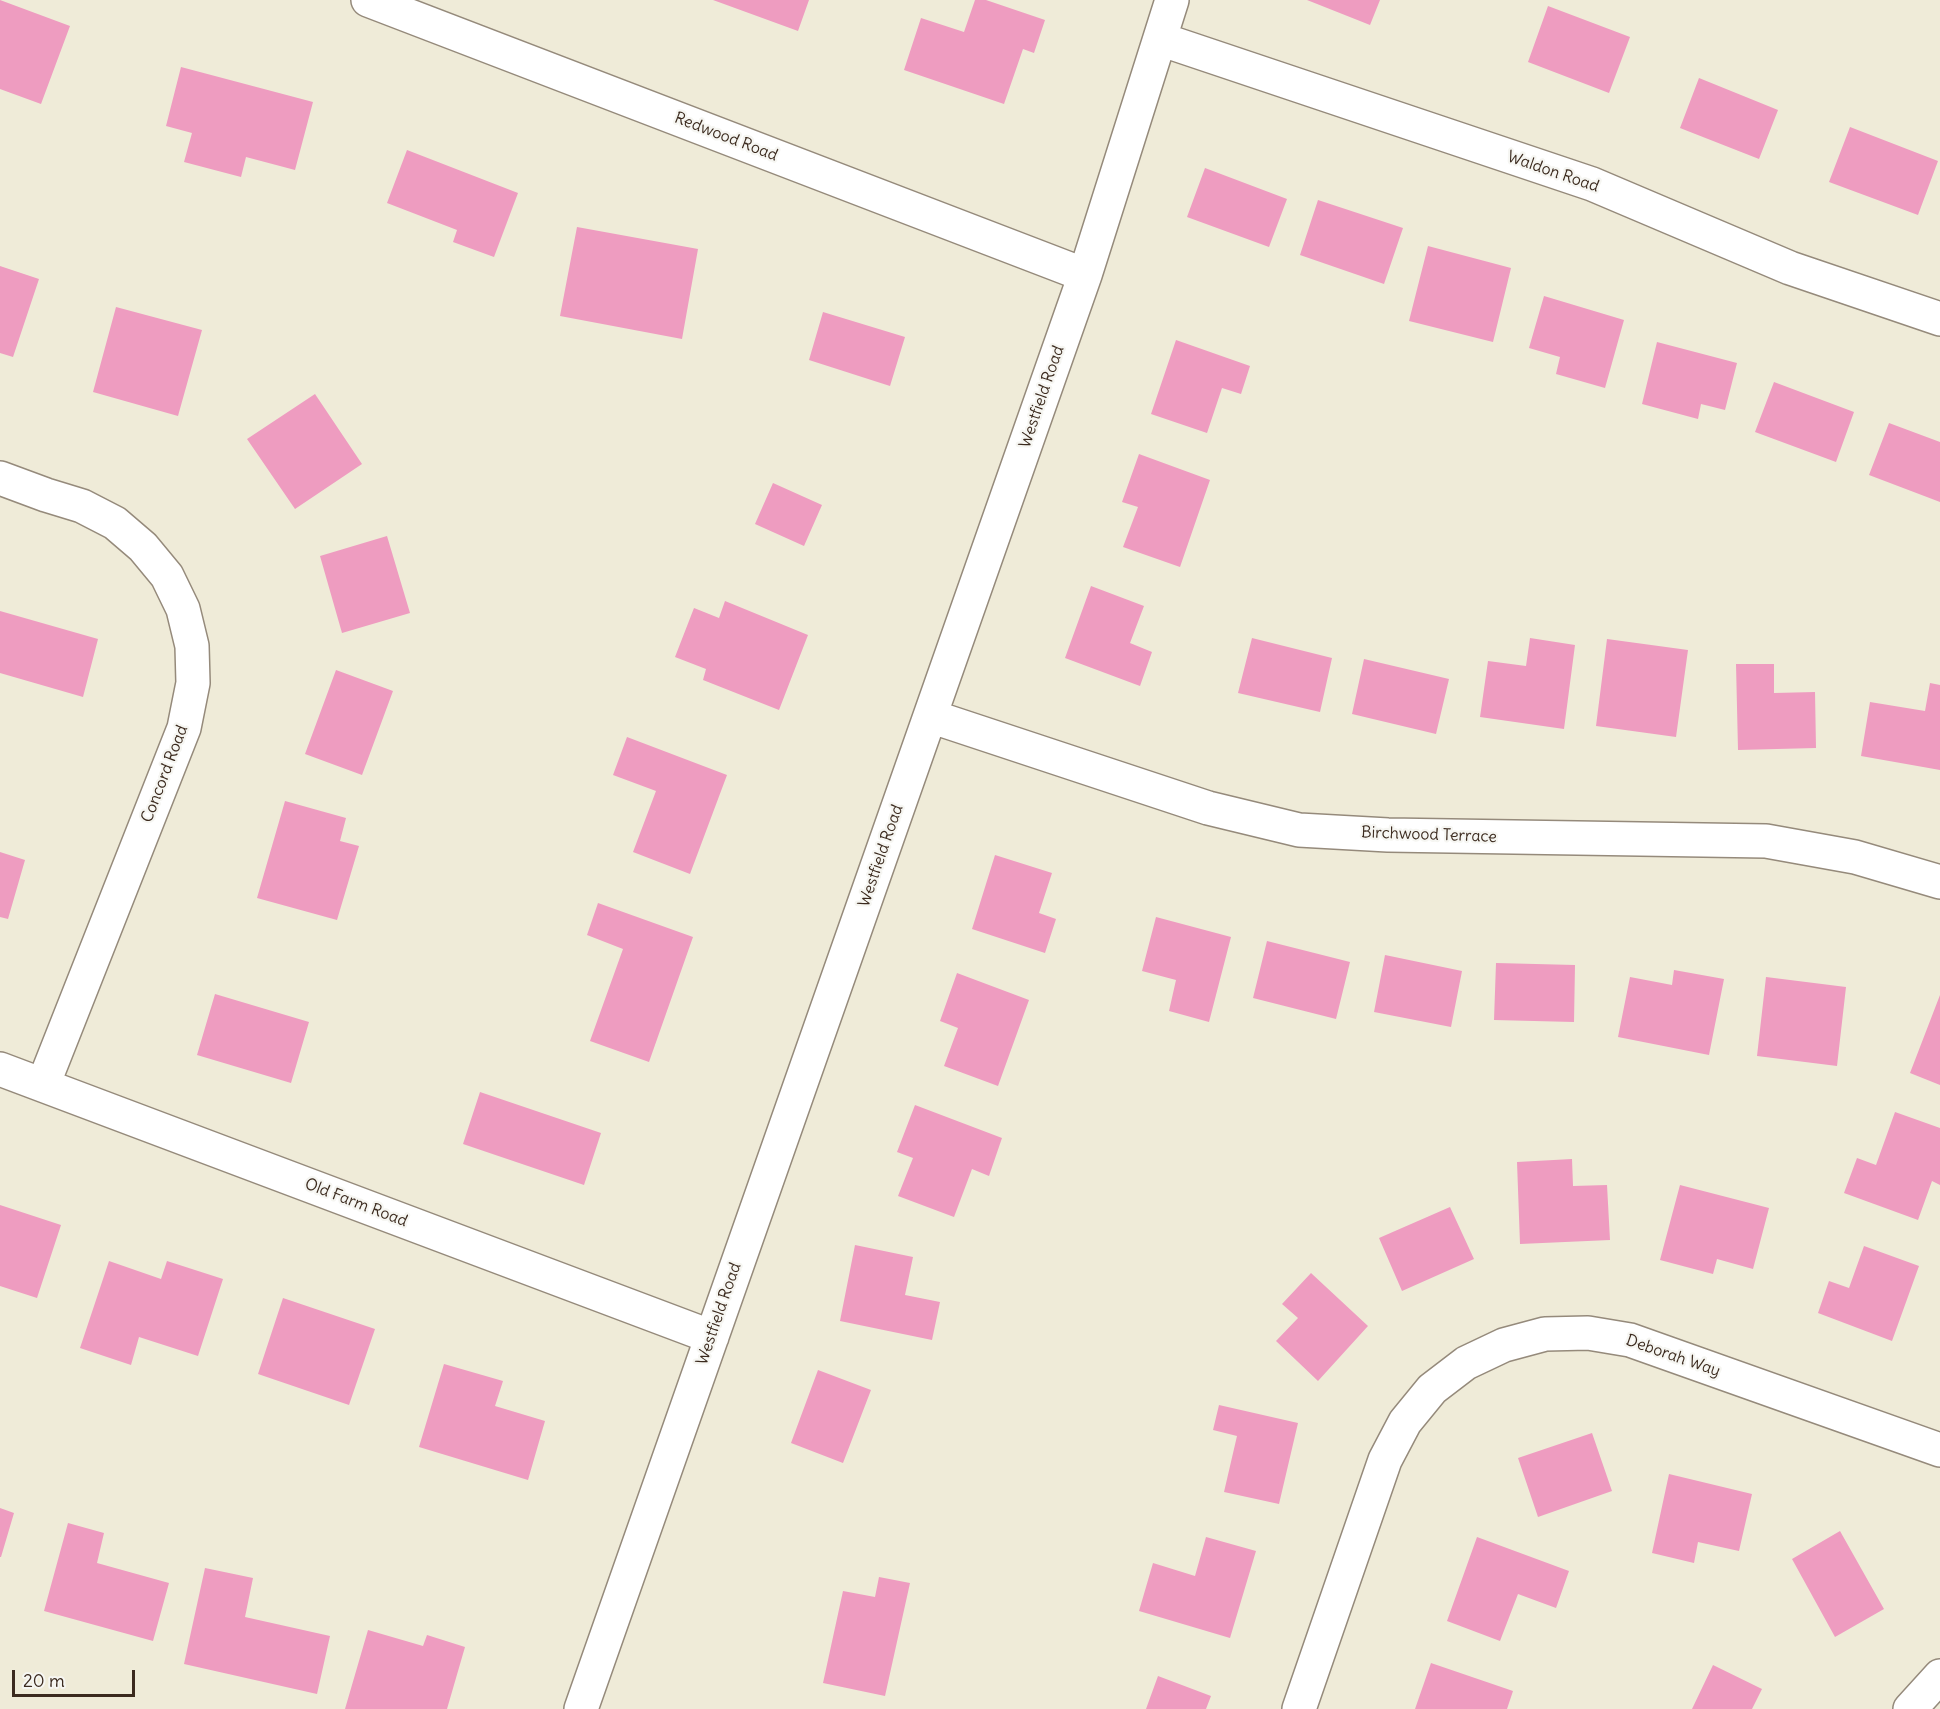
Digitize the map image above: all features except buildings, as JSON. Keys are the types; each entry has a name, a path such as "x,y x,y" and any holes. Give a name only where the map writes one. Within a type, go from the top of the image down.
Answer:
{"street":[{"name":"Redwood Road","path":"368,0 1085,275"},
{"name":"Westfield Road","path":"581,1709 1085,275 1172,0"},
{"name":"Waldon Road","path":"1160,39 1592,184 1790,268 1940,319"},
{"name":"Concord Road","path":"0,478 82,506 115,523 143,547 167,576 183,609 192,646 193,683 184,728 44,1085"},
{"name":"Birchwood Terrace","path":"930,716 1208,808 1299,830 1388,835 1766,841 1855,857 1940,882"},
{"name":"Old Farm Road","path":"0,1069 712,1337"},
{"name":"Deborah Way","path":"1299,1709 1385,1460 1405,1422 1432,1389 1466,1363 1504,1345 1545,1334 1588,1333 1630,1340 1940,1450"},
{"path":"1910,1709 1940,1676"}]}
